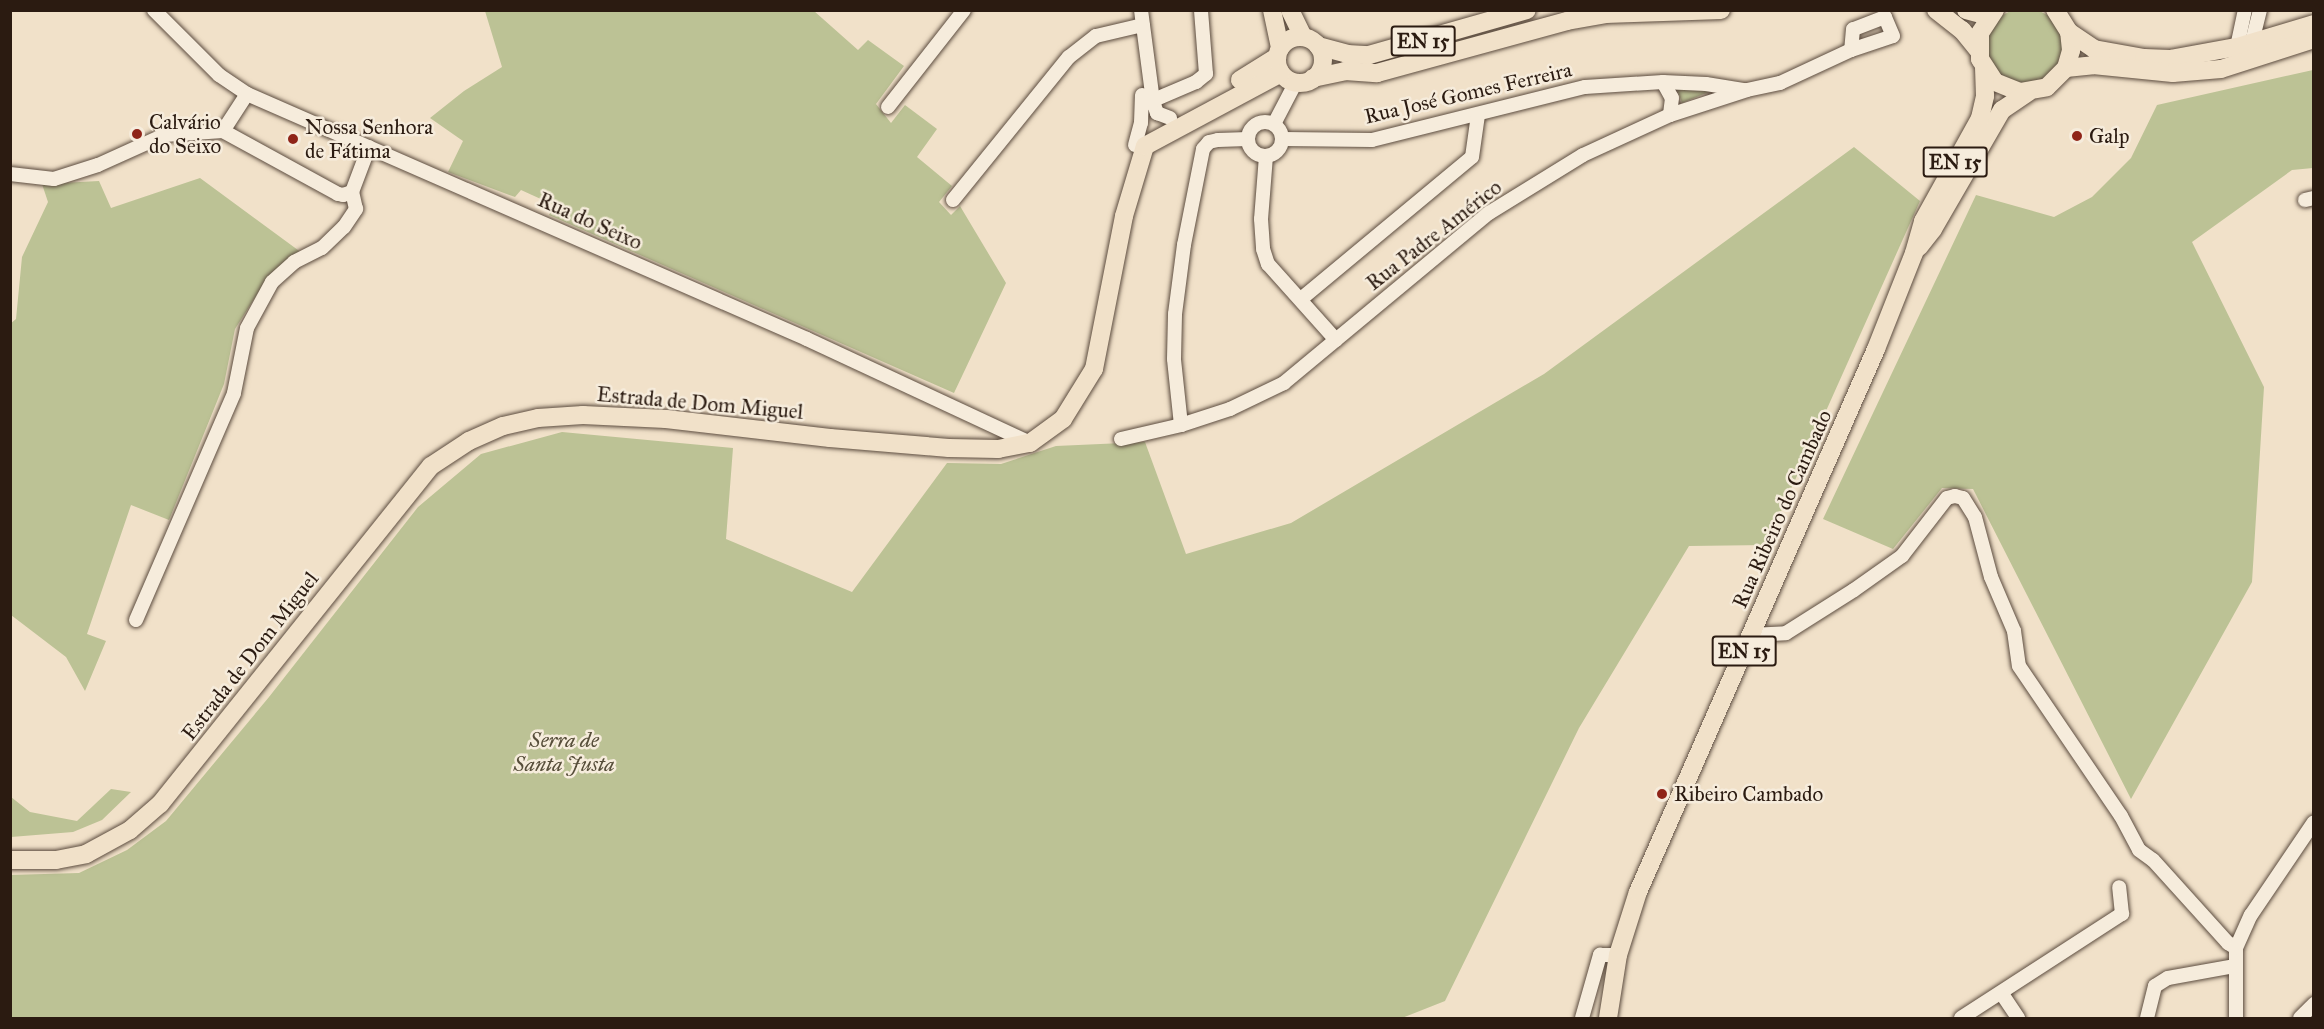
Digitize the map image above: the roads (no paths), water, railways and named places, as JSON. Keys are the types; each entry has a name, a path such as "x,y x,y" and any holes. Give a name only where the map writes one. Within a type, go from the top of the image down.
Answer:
{"main road":[{"path":"1272,10 1290,68"},
{"path":"1135,144 1145,133 1170,118 1290,68 1321,67 1321,52 1310,42 1290,10"},
{"name":"EN 15","path":"1310,42 1347,54 1377,54 1527,10"},
{"name":"EN 15","path":"1290,68 1377,74 1567,21 1605,14 1721,10"},
{"path":"1936,10 1957,26 2003,87 2029,92"},
{"path":"1966,10 1992,14"},
{"name":"Rua Ribeiro do Cambado","path":"1608,1018 1618,954 1638,892 1876,349 1914,254 1923,220 1980,118 1985,96 1980,33 1992,14"},
{"path":"2061,17 2094,49 2144,58 2244,54 2313,39"},
{"path":"2061,17 2071,51 2066,68 2093,65 2173,73 2221,69 2275,36 2313,24"},
{"path":"1290,68 1290,39 1310,42"},
{"name":"Estrada de Dom Miguel","path":"10,860 56,860 86,854 130,830 160,804 431,466 469,441 503,426 538,418 583,415 666,419 830,438 949,448 998,449 1030,443 1063,419 1094,369 1124,216 1145,146 1290,68"},
{"name":"Rua Ribeiro do Cambado","path":"1914,254 1933,229 2002,110 2029,92 2047,87 2066,68"},
{"name":"Estrada de Dom Miguel","path":"1124,216 1127,169 1135,144"}],"street":[{"name":"Rua do Seixo","path":"154,10 219,75 247,94 797,334 1030,443"},
{"path":"888,107 964,10"},
{"path":"1170,118 1157,113 1148,103 1196,82 1206,74 1201,10"},
{"path":"2244,54 2245,10"},
{"path":"2244,54 2258,17 2275,36"},
{"path":"953,200 1069,57 1096,36 1142,18"},
{"name":"Estrada de Dom Miguel","path":"1135,144 1148,103 1142,76 1146,58 1142,18"},
{"name":"Rua Padre Américo","path":"1121,439 1182,425 1230,409 1284,383 1489,213 1583,155 1670,115 1747,90 1780,83 1851,50"},
{"path":"1266,156 1279,149 1282,139 1274,124 1290,68"},
{"path":"1663,82 1672,98 1670,115"},
{"name":"Rua José Gomes Ferreira","path":"1282,139 1372,140 1585,87 1663,82 1706,84 1747,90"},
{"path":"223,131 247,94"},
{"path":"1301,299 1472,157 1479,115"},
{"path":"1266,156 1251,149 1248,139 1251,129 1259,123 1274,124"},
{"path":"10,174 54,179 98,165 164,135 223,131 338,194 352,192"},
{"path":"1182,425 1174,359 1175,314 1184,245 1203,149 1209,142 1218,140 1248,139"},
{"path":"136,620 234,393 247,328 272,282 294,262 322,248 344,227 356,209 352,192 369,147"},
{"path":"1266,156 1261,219 1263,249 1268,264 1336,340"},
{"path":"1751,635 1786,633 1854,590 1902,556 1947,498 1955,496 1963,498 1975,517 1990,577 2014,631 2019,666 2121,816 2139,850 2153,860 2228,943 2236,948"},
{"path":"2240,1015 2234,966 2236,948 2251,915 2313,822"},
{"path":"1961,1018 2002,994 2122,914 2119,887"},
{"path":"1582,1018 1600,955 1618,954"},
{"path":"2147,1018 2155,986 2168,978 2234,966"},
{"path":"2002,994 2018,1018"},
{"path":"2300,1018 2313,1004"}],"place":[{"name":"Calvário do Seixo","path":"137,134"},
{"name":"Galp","path":"2077,136"},
{"name":"Nossa Senhora de Fátima","path":"293,139"},
{"name":"Ribeiro Cambado","path":"1662,794"}],"park label":[{"name":"Serra de Santa Justa","path":"564,752"}]}
